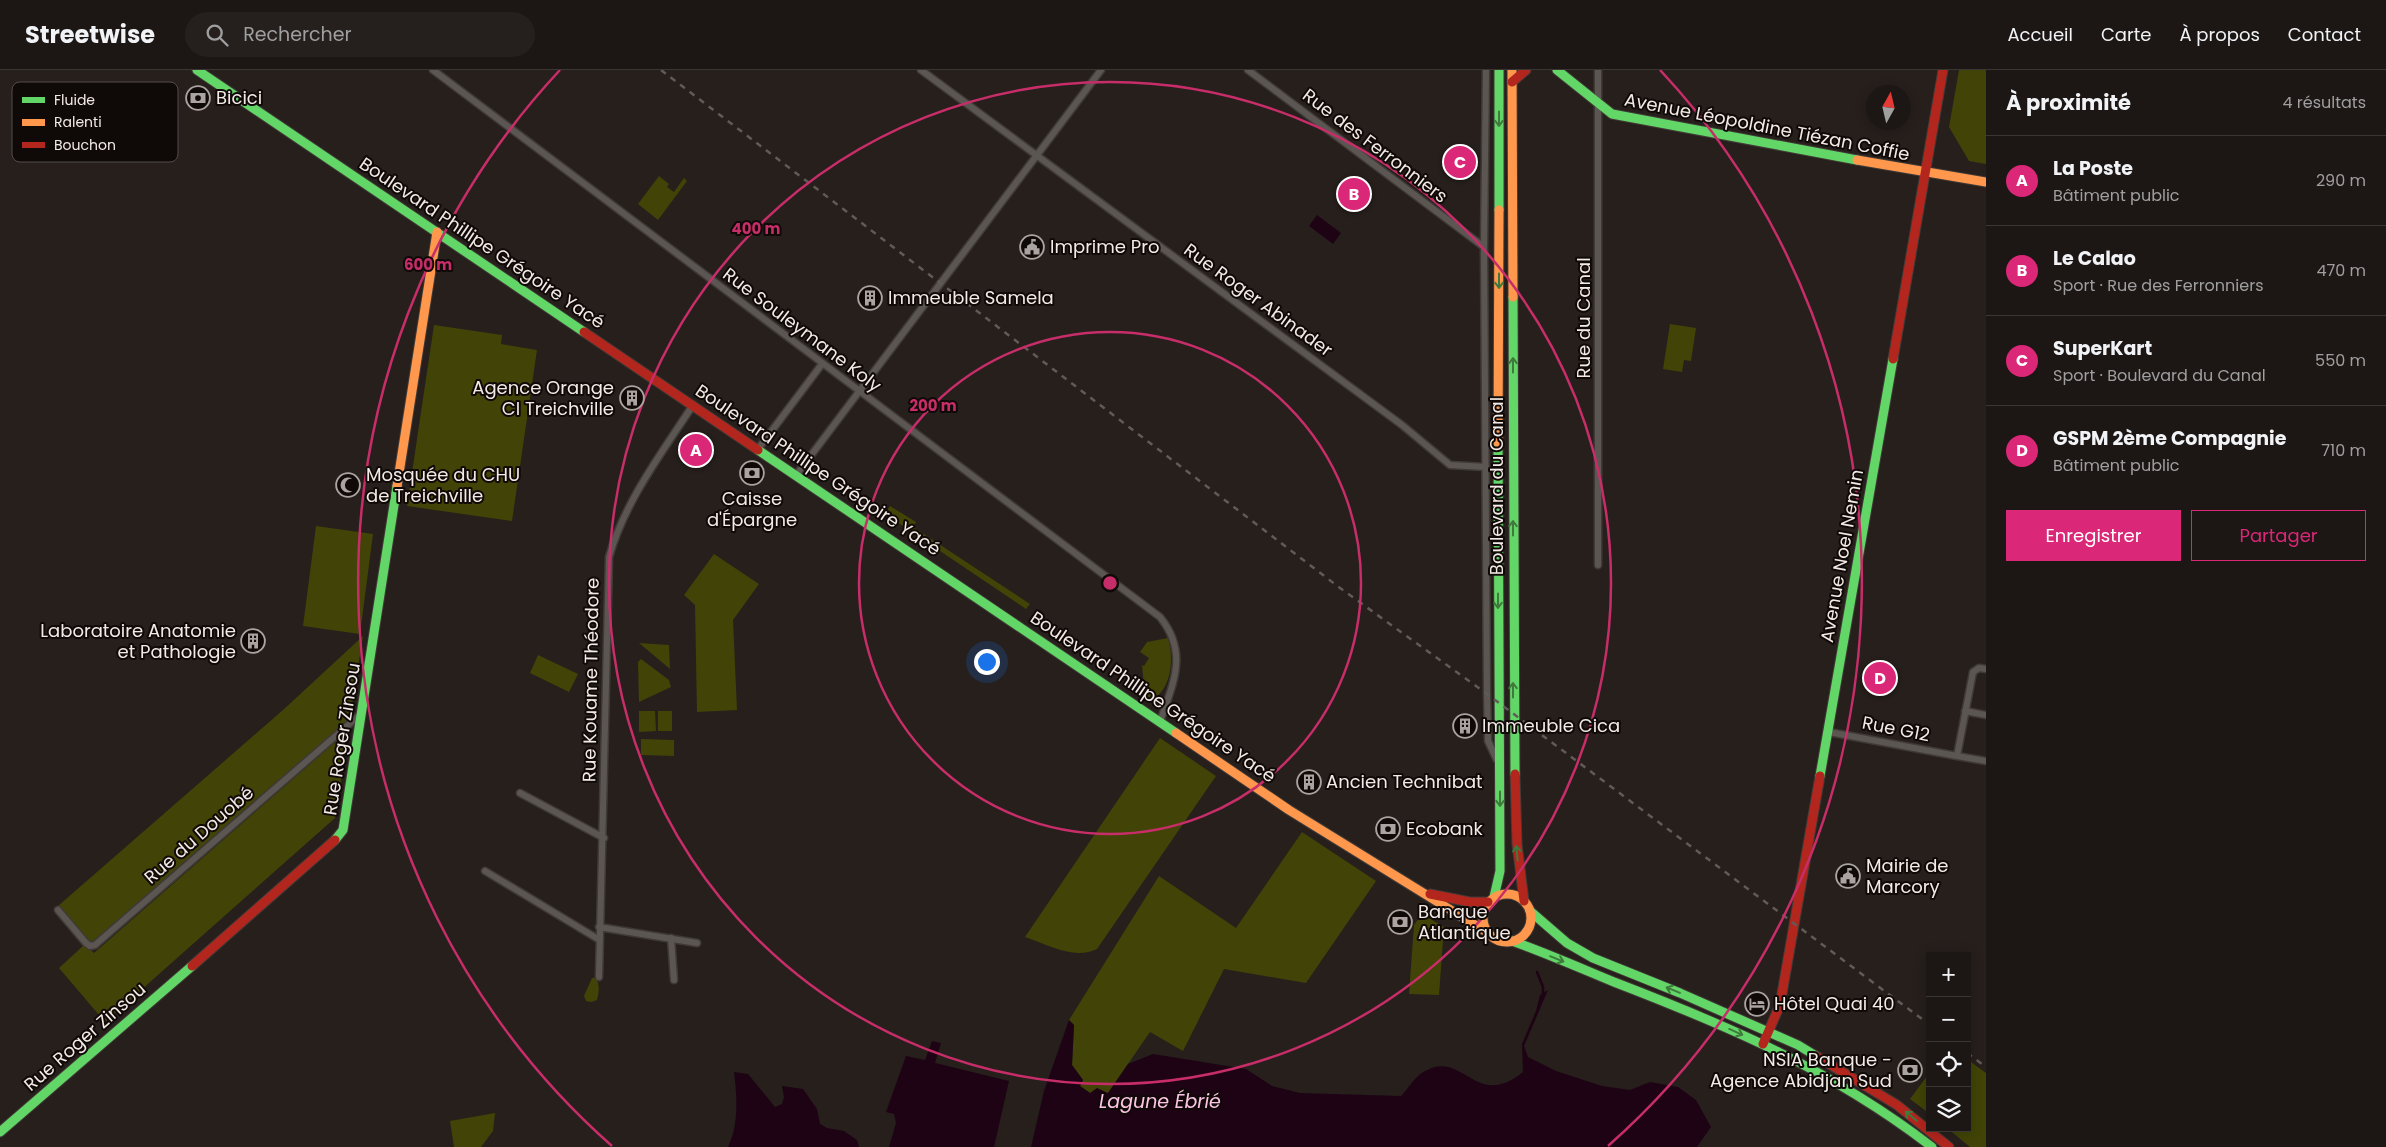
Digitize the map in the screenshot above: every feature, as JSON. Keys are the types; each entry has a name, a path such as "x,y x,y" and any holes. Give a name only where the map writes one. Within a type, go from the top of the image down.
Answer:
{"main road":[{"name":"Boulevard Phillipe Grégoire Yacé","path":"197,70 693,406 797,474 1289,810 1488,933"},
{"name":"Boulevard du Canal","path":"1491,900 1500,871 1499,70"},
{"name":"Boulevard du Canal","path":"1512,70 1514,714 1517,844 1524,901"},
{"path":"1512,82 1526,70"},
{"name":"Avenue Léopoldine Tiézan Coffie","path":"1557,70 1612,114 1925,173 1986,182"},
{"name":"Avenue Noel Nemin","path":"1763,1044 1780,1005 1943,70"},
{"name":"Rue Roger Zinsou","path":"0,1132 335,841 343,830 437,232"},
{"name":"Boulevard Phillipe Grégoire Yacé","path":"1422,892 1460,901 1491,900"},
{"path":"1932,1147 1875,1105 1799,1061 1653,997 1512,941 1499,940 1488,933 1483,921 1485,908 1491,900 1510,894 1524,901 1530,911 1567,943 1593,958 1769,1030 1816,1055 1884,1096 1949,1147"},
{"path":"1512,941 1525,933 1529,926 1530,911"}],"street":[{"name":"Rue Souleymane Koly","path":"433,70 1160,617 1171,633 1178,660 1160,722"},
{"name":"Rue Roger Abinader","path":"921,70 1402,425 1450,465 1486,467"},
{"path":"797,474 1101,70"},
{"name":"Rue des Ferronniers","path":"1248,70 1484,246"},
{"name":"Boulevard du Canal","path":"1486,70 1484,246 1488,739 1500,766"},
{"name":"Rue du Canal","path":"1598,70 1598,565"},
{"path":"758,449 822,364"},
{"name":"Rue Kouame Théodore","path":"599,977 598,939 604,838 608,557 621,521 635,494 693,406"},
{"path":"1957,756 1973,672 1979,668 1986,669"},
{"path":"1965,711 1986,715"},
{"name":"Rue du Douobé","path":"58,910 86,943 95,946 363,712"},
{"name":"Rue G12","path":"1829,732 1986,761"},
{"path":"520,793 604,838"},
{"path":"485,871 598,939"},
{"path":"599,927 697,943"},
{"path":"671,938 674,980"}],"shaded area":[{"path":"1959,70 1986,70 1986,164 1969,161 1949,127"},
{"path":"659,176 669,184 667,187 674,192 684,178 687,181 658,220 638,204"},
{"path":"1670,324 1696,328 1691,361 1684,360 1682,372 1663,369"},
{"path":"434,325 502,335 501,344 537,350 512,521 407,506"},
{"path":"890,506 916,522 913,527 1030,604 1026,609 885,514"},
{"path":"316,526 373,534 360,634 303,626"},
{"path":"714,554 759,584 733,620 737,710 697,712 695,605 684,595"},
{"path":"363,636 350,718 91,943 58,906 283,710"},
{"path":"1168,638 1171,655 1170,672 1164,688 1152,700 1145,697 1142,665 1144,666 1149,658 1140,652 1147,642"},
{"path":"639,643 669,645 670,669"},
{"path":"538,655 578,674 569,692 530,673"},
{"path":"641,659 669,680 671,687 639,702 638,662"},
{"path":"639,711 655,711 656,731 639,732"},
{"path":"658,711 672,711 672,731 658,731"},
{"path":"349,730 335,818 105,1022 59,968 85,944 94,953"},
{"path":"1160,738 1216,776 1097,949 1079,953 1070,952 1025,937"},
{"path":"641,739 674,740 674,756 641,755"},
{"path":"1302,832 1376,881 1306,983 1224,969 1183,1051 1150,1032 1108,1093 1090,1093 1080,1086 1083,1080 1072,1065 1074,1025 1069,1020 1159,876 1236,928"},
{"path":"1422,914 1444,927 1439,995 1409,994 1414,925"},
{"path":"592,978 596,978 599,989 597,1000 591,1002 586,1001 584,996"},
{"path":"1971,1062 1986,1073 1986,1147 1970,1147 1952,1132 1971,1132"},
{"path":"1926,1077 1926,1111 1910,1099"},
{"path":"495,1113 493,1131 481,1147 454,1147 450,1121"}],"water":[{"path":"1317,215 1341,233 1333,244 1309,226"},
{"name":"Lagune Ébrié","path":"1548,990 1524,1046 1528,1057 1556,1071 1602,1086 1630,1090 1650,1082 1678,1087 1696,1100 1711,1127 1697,1147 1031,1147 1044,1091 1069,1020 1074,1025 1072,1065 1083,1080 1080,1086 1090,1093 1097,1088 1108,1093 1128,1064 1153,1054 1246,1069 1272,1086 1300,1093 1401,1096 1421,1073 1438,1066 1450,1067 1481,1083 1493,1085 1507,1082 1523,1072 1522,1044 1536,1011 1540,995"},
{"path":"932,1041 941,1043 935,1063 1009,1081 994,1147 889,1147 896,1123 894,1114 886,1112 906,1056 925,1060"},
{"path":"734,1072 748,1074 775,1107 782,1104 784,1097 782,1086 803,1089 817,1109 820,1124 827,1128 844,1131 857,1140 859,1147 728,1147 736,1120"}],"waterway":[{"path":"1537,972 1543,987 1543,993"}],"railway":[{"path":"661,70 1340,588 1487,694 1926,1022"},
{"path":"1971,1056 1986,1067"}],"traffic: fast":[{"path":"197,70 584,332"},
{"path":"1499,70 1499,210"},
{"path":"1557,70 1612,114 1857,160"},
{"path":"1513,297 1515,774"},
{"path":"1820,776 1893,359"},
{"path":"1494,897 1500,871 1498,443"},
{"path":"758,450 1176,733"},
{"path":"335,840 343,830 397,486"},
{"path":"1530,911 1567,943 1593,958 1680,993 1798,1045 1816,1056"},
{"path":"1512,941 1699,1016 1779,1052 1857,1095 1932,1147"},
{"path":"0,1132 192,966"}],"traffic: slow":[{"path":"1512,70 1513,297"},
{"path":"1857,160 1986,182"},
{"path":"1498,443 1499,210"},
{"path":"397,486 437,232"},
{"path":"1176,733 1289,810 1488,933"},
{"path":"1507,894 1516,896 1524,901 1529,909 1531,918 1529,927 1524,935 1516,940 1507,942 1498,940 1490,935 1485,927 1483,918 1485,909 1490,901 1498,896 1507,894"}],"traffic: jam":[{"path":"1512,82 1526,70"},
{"path":"1893,359 1943,70"},
{"path":"584,332 758,450"},
{"path":"1515,774 1517,844 1524,901"},
{"path":"1763,1044 1780,1005 1820,776"},
{"path":"192,966 335,840"},
{"path":"1430,894 1470,902 1488,902"},
{"path":"1816,1056 1897,1105 1949,1147"}],"place":[{"name":"Bicici","path":"198,98"},
{"name":"SuperKart","path":"1460,162"},
{"name":"Le Calao","path":"1354,194"},
{"name":"Imprime Pro","path":"1032,247"},
{"name":"Immeuble Samela","path":"870,298"},
{"name":"Agence Orange CI Treichville","path":"632,398"},
{"name":"La Poste","path":"696,450"},
{"name":"Caisse d'Épargne","path":"752,473"},
{"name":"Mosquée du CHU de Treichville","path":"348,485"},
{"name":"Laboratoire Anatomie et Pathologie","path":"253,641"},
{"name":"GSPM 2ème Compagnie","path":"1880,678"},
{"name":"Immeuble Cica","path":"1465,726"},
{"name":"Ancien Technibat","path":"1309,782"},
{"name":"Ecobank","path":"1388,829"},
{"name":"Mairie de Marcory","path":"1848,876"},
{"name":"Banque Atlantique","path":"1400,922"},
{"name":"Hôtel Quai 40","path":"1757,1004"},
{"name":"NSIA Banque - Agence Abidjan Sud","path":"1910,1070"}]}
